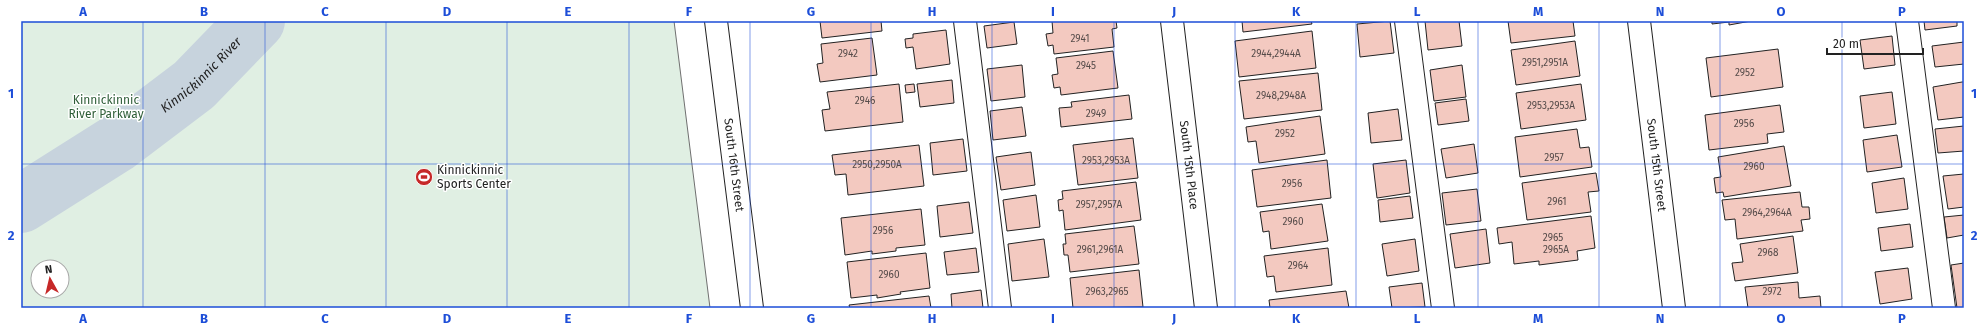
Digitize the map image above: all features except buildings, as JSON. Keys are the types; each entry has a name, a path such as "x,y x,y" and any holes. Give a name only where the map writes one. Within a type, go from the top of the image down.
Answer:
{"street":[{"name":"South 16th Street","path":"716,21 752,308"},
{"path":"965,21 1000,308"},
{"name":"South 15th Place","path":"1172,21 1206,308"},
{"path":"1406,21 1443,308"},
{"name":"South 15th Street","path":"1639,21 1674,308"},
{"path":"1907,21 1944,308"}],"green space":[{"name":"Kinnickinnic Sports Center","path":"21,21 674,21 710,308 21,308"}],"waterway":[{"name":"Kinnickinnic River","path":"21,204 116,144 194,85 256,21"}],"place":[{"name":"Kinnickinnic Sports Center","path":"424,177"}],"park label":[{"name":"Kinnickinnic River Parkway","path":"106,107"}]}
